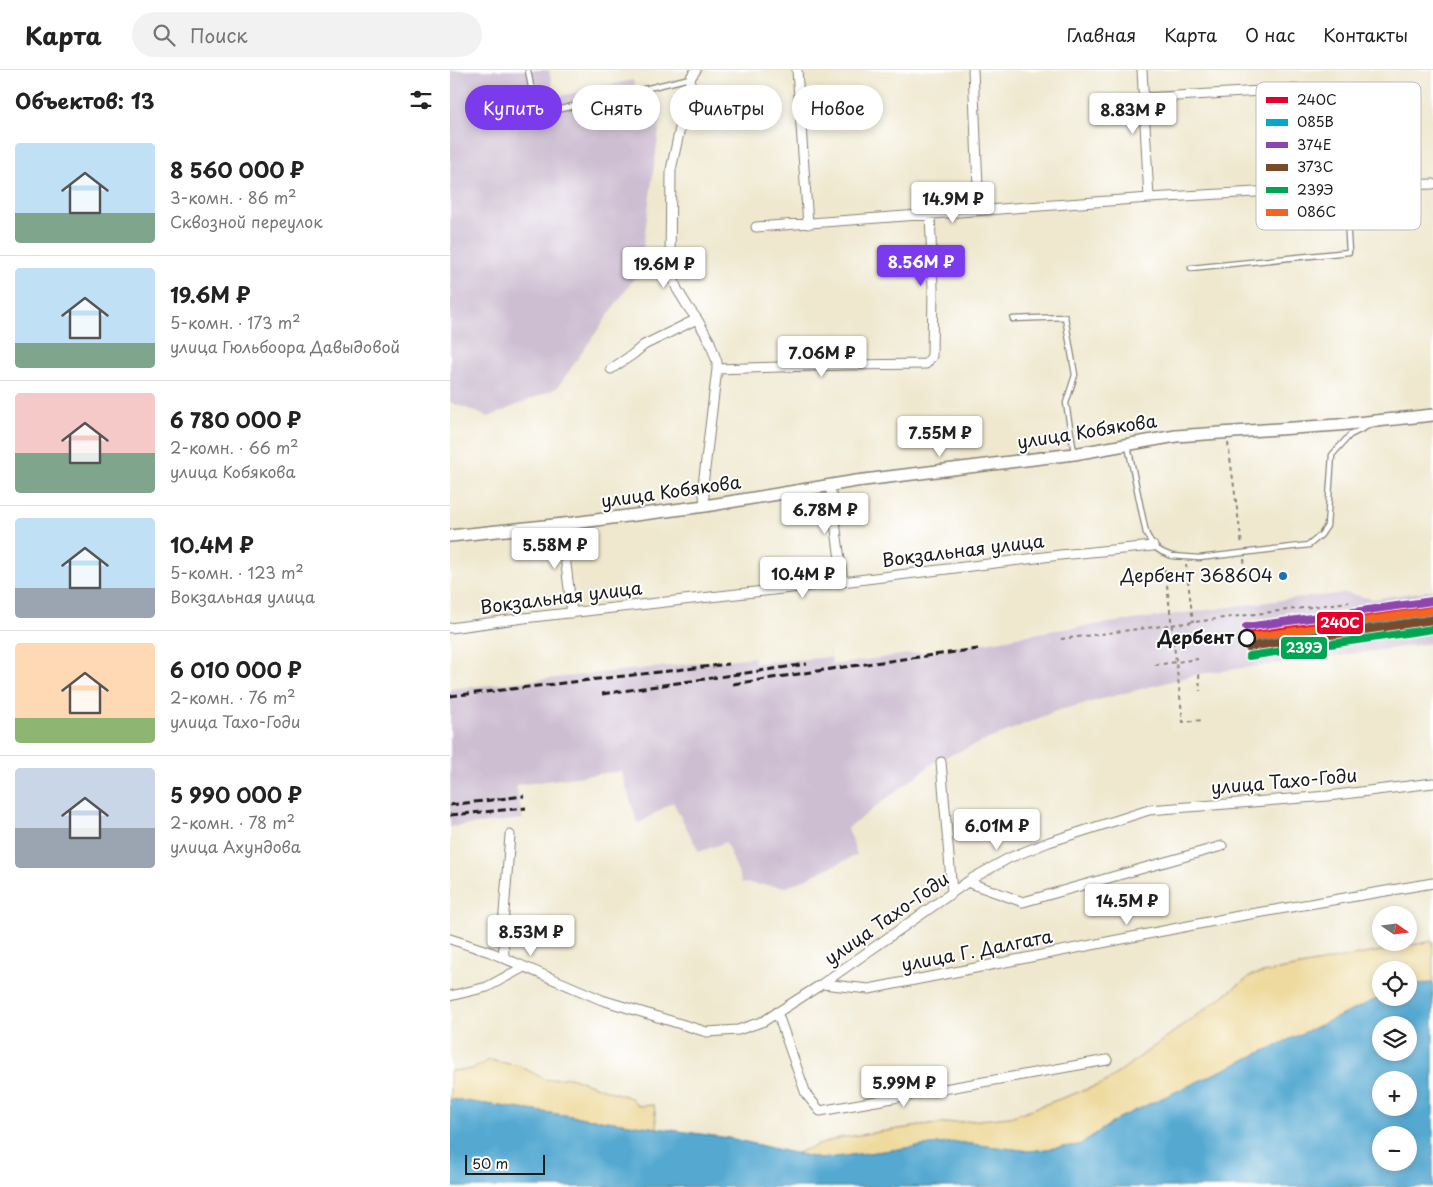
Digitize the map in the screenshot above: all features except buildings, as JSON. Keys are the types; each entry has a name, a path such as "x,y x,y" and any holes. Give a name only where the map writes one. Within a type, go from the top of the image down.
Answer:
{"street":[{"path":"797,70 808,224"},
{"path":"973,70 979,210"},
{"path":"1142,70 1149,198"},
{"path":"693,74 671,170 670,269 677,288 688,308 698,319 717,362 703,485 705,506"},
{"path":"1143,98 1256,91"},
{"path":"756,227 1256,192"},
{"path":"717,369 926,364 932,356 930,214"},
{"path":"611,369 644,345 698,319"},
{"name":"улица Кобякова","path":"450,536 705,506 830,485 1074,454 1176,436 1338,425 1433,415"},
{"path":"830,485 843,582"},
{"path":"561,524 572,613"},
{"name":"Вокзальная улица","path":"450,628 1060,555 1153,546"},
{"path":"941,762 952,892"},
{"name":"улица Тахо-Годи","path":"450,939 504,958 602,1000 707,1032 738,1030 764,1021 822,984 967,882 1009,858 1041,845 1149,810 1328,796 1433,783"},
{"path":"504,958 503,926 510,835"},
{"path":"967,882 1023,902 1222,846"},
{"name":"улица Г. Далгата","path":"822,984 868,989 1239,916 1433,883"},
{"path":"450,996 487,987 524,967"},
{"path":"777,1012 806,1094 820,1111 1107,1060"}],"lane":[{"path":"528,70 536,115 693,74"},
{"path":"1191,268 1349,252 1348,230"},
{"path":"1014,319 1065,317 1075,375 1066,403 1074,454"},
{"path":"1128,445 1146,533 1153,546 1172,556 1199,558 1309,545 1321,535 1327,526 1332,455 1350,435 1380,420"}],"path":[{"path":"1227,432 1247,582"},
{"path":"1186,557 1193,622"},
{"path":"1165,569 1183,722 1203,720"},
{"path":"1061,638 1349,602"},
{"path":"1155,665 1198,660"},
{"path":"1198,674 1200,691"}],"shaded area":[{"path":"450,70 549,70 552,85 465,85 465,130 562,130 562,95 572,93 572,130 659,130 640,270 557,388 489,417 450,402"},
{"path":"633,80 634,85 610,85"},
{"path":"1433,590 1433,643 1199,674 1056,711 936,761 848,828 857,855 787,887 742,883 726,842 699,852 673,802 638,824 621,771 516,785 523,819 450,827 450,689 754,657 755,663 831,657 832,665 991,642 1049,631 1290,599 1347,593 1372,599"}],"sand":[{"path":"1433,941 1433,983 1417,984 1417,961 1372,961 1372,1001 1119,1118 1079,1145 1030,1151 955,1142 820,1159 796,1153 839,1138 919,1126 1010,1117 1104,1083 1252,975 1380,951 1418,951 1418,944"},
{"path":"489,1060 520,1066 546,1080 570,1077 631,1098 638,1106 654,1105 657,1128 450,1099 450,1071 473,1069"}],"water":[{"path":"1433,983 1433,1187 450,1187 450,1099 729,1138 820,1159 955,1142 1030,1151 1079,1145 1119,1118 1372,1001 1372,1006 1417,1006 1417,984"}],"railway":[{"path":"733,684 978,649"},
{"path":"450,696 729,664"},
{"path":"602,694 807,664"},
{"path":"450,805 524,796"},
{"path":"450,815 526,808"}],"transit line":[{"name":"374Е","path":"1246,627 1432,601"},
{"name":"240С","path":"1247,636 1433,610"},
{"name":"086С","path":"1247,638 1432,611"},
{"name":"085В","path":"1248,645 1433,619"},
{"name":"373C","path":"1248,647 1433,620"},
{"name":"239Э","path":"1249,656 1433,629"}],"place":[{"name":"Дербент 368604","path":"1283,576"},
{"name":"Дербент","path":"1247,638"}]}
